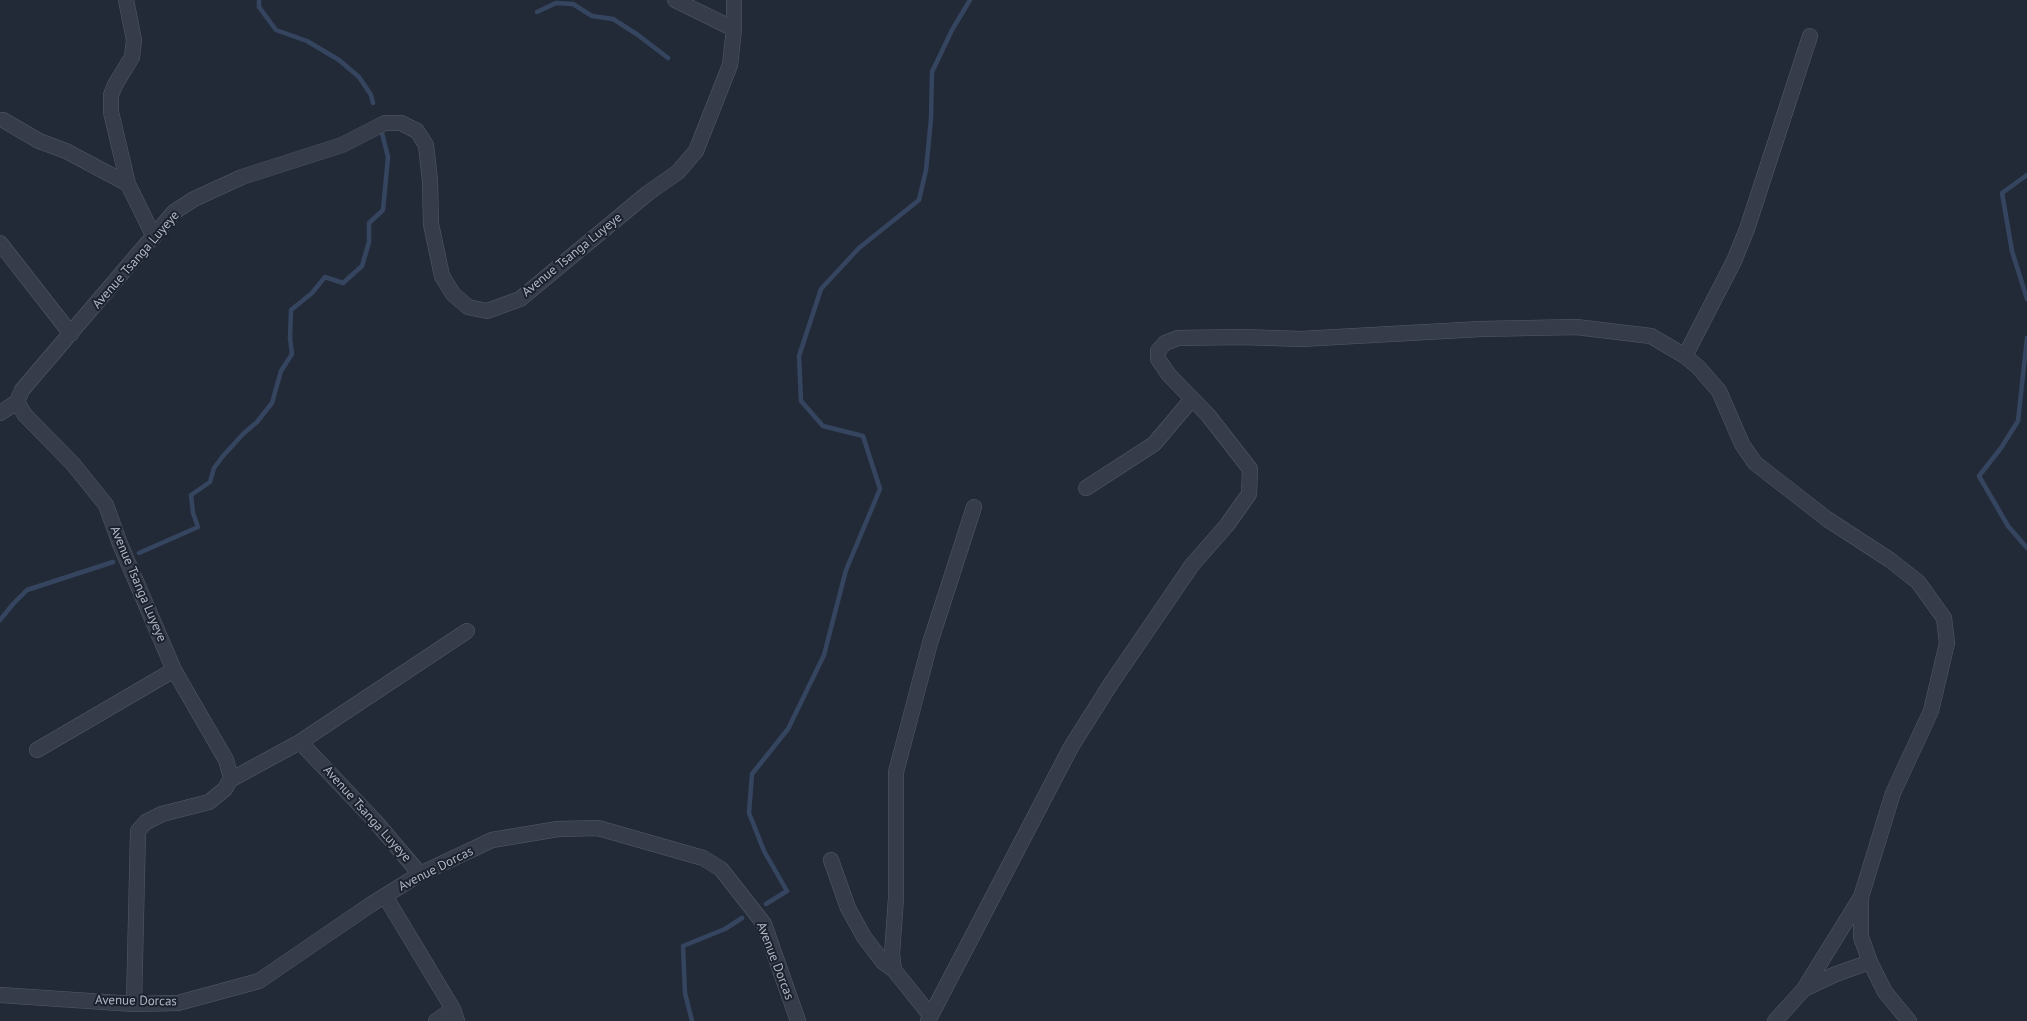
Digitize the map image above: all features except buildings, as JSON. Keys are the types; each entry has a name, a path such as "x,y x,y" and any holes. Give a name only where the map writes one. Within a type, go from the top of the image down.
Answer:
{"street":[{"path":"126,0 134,40 132,57 115,85 111,96 111,107 116,137 128,184 154,237"},
{"path":"676,0 734,29"},
{"name":"Avenue Tsanga Luyeye","path":"230,780 226,760 174,670 120,544 106,505 73,464 25,415 18,402 22,390 174,212 210,191 242,177 342,145 385,123 401,124 417,132 426,145 430,181 431,224 442,276 453,294 468,307 487,310 520,299 648,193 678,172 696,151 730,65 734,29 734,0"},
{"path":"1684,356 1734,261 1747,229 1810,36"},
{"path":"0,120 3,120 39,141 66,151 128,184"},
{"path":"0,243 71,334"},
{"path":"831,860 848,908 864,937 883,962 894,970 929,1018 1071,747 1110,685 1192,565 1227,525 1249,494 1250,468 1208,415 1168,375 1158,359 1158,351 1165,343 1178,338 1242,337 1301,339 1481,329 1576,327 1651,336 1684,356 1699,368 1719,391 1742,444 1755,463 1827,519 1890,560 1918,582 1944,618 1947,642 1931,711 1893,793 1861,897 1804,988 1775,1021"},
{"path":"1086,488 1154,444 1192,399"},
{"path":"0,413 18,402"},
{"path":"894,970 892,954 896,898 896,772 930,643 974,507"},
{"path":"134,1004 138,831 146,822 162,814 209,802 225,789 230,780 300,742 467,631"},
{"path":"37,750 174,670"},
{"name":"Avenue Tsanga Luyeye","path":"300,742 375,821 420,874"},
{"name":"Avenue Dorcas","path":"0,995 134,1004 178,1003 259,981 420,874 492,840 558,829 598,828 703,858 721,869 764,924 797,1021"},
{"path":"385,896 455,1015 436,1021"},
{"path":"1861,897 1861,936 1870,962 1886,992 1909,1021"},
{"path":"1804,988 1836,974 1870,962"}],"waterway":[{"path":"259,0 259,7 276,30 307,41 339,60 359,77 371,95 373,103"},
{"path":"766,904 787,891 764,851 749,813 752,774 788,729 824,655 846,570 880,489 863,436 823,426 801,401 799,356 821,289 859,248 919,200 926,170 931,119 932,72 952,30 970,0"},
{"path":"537,12 556,3 573,4 592,16 613,19 638,35 668,58"},
{"path":"139,553 198,527 193,513 191,495 210,482 214,468 223,456 243,434 257,422 272,403 281,371 292,354 290,338 291,310 312,293 325,277 343,283 362,266 369,242 369,223 383,210 388,157 381,129"},
{"path":"2027,175 2002,193 2012,251 2027,299"},
{"path":"2027,338 2018,421 2001,448 1979,476 2008,526 2027,548"},
{"path":"0,620 27,590 113,562"},
{"path":"692,1021 685,993 683,946 725,929 742,918"}]}
